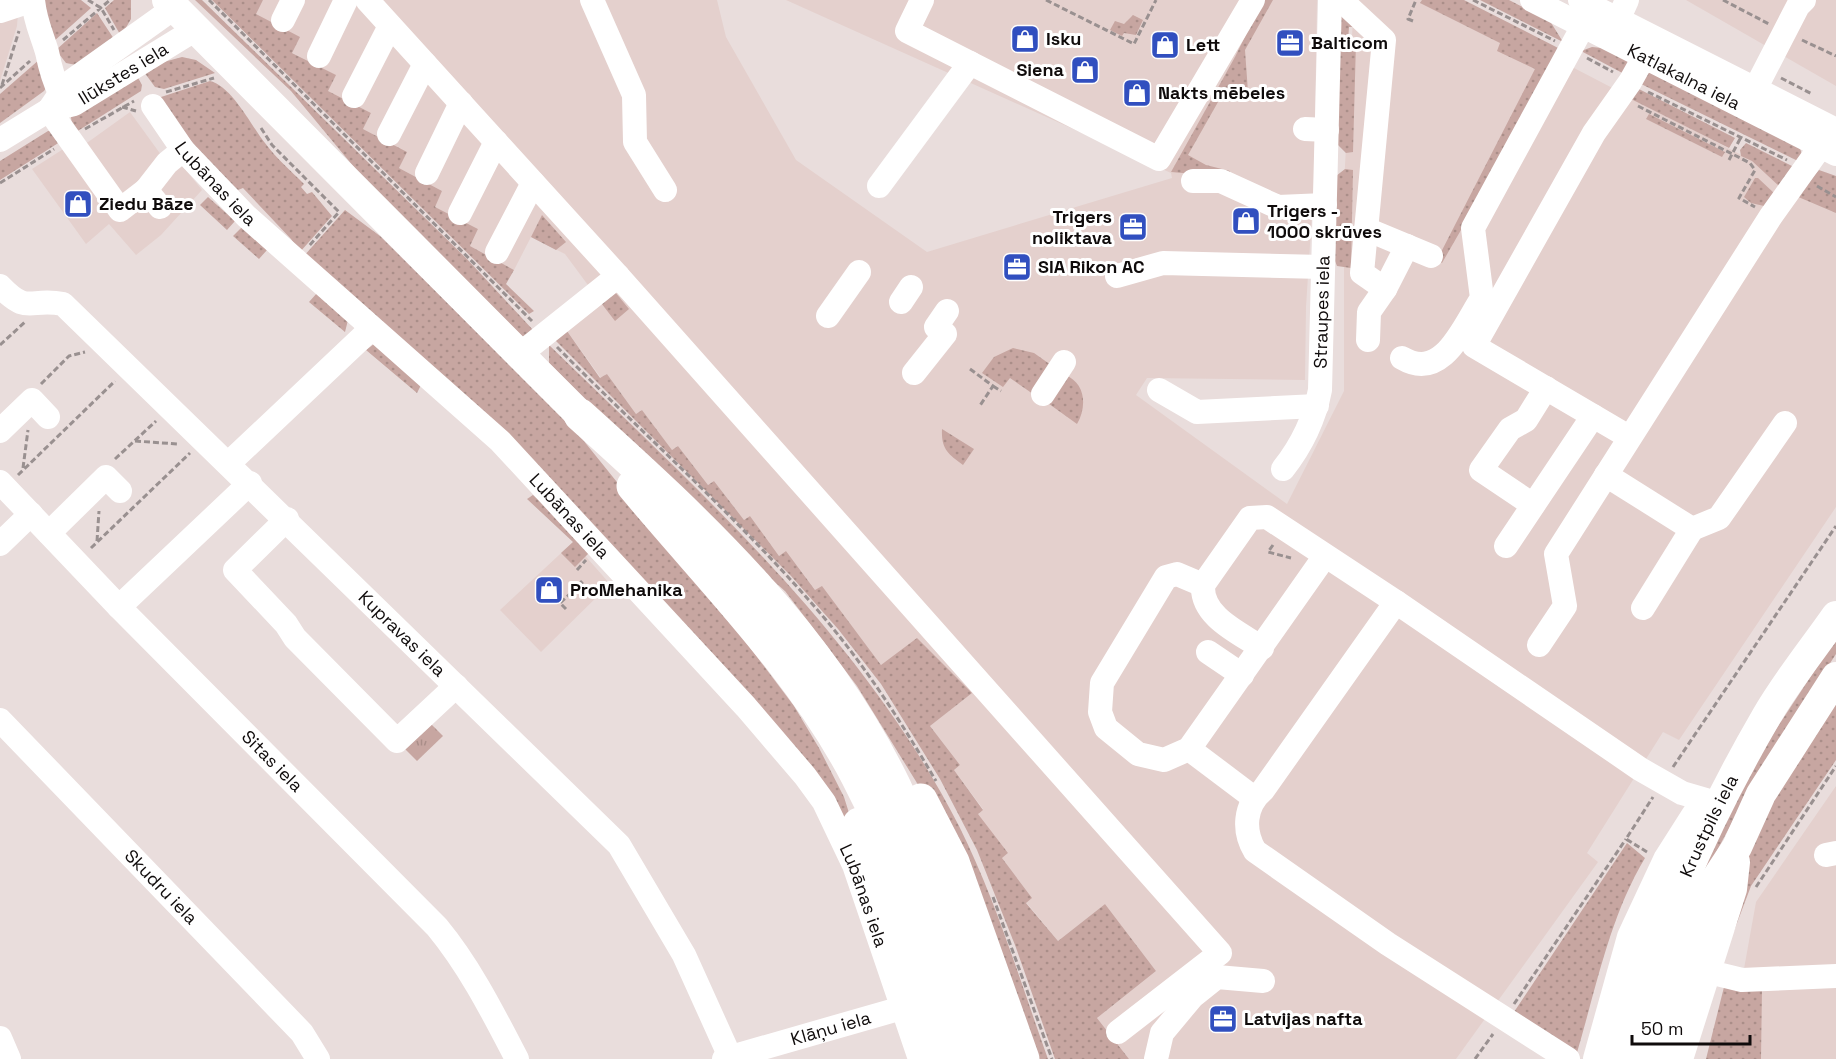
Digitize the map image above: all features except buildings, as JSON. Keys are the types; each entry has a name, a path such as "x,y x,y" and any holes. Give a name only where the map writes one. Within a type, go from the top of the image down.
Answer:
{"highway":[{"path":"580,415 619,469 776,653 825,723 856,775 882,828 966,1059"},
{"path":"580,415 683,508 750,576 786,618 833,681 874,748 909,817 996,1059"},
{"path":"776,653 846,784 940,1059"},
{"path":"833,681 879,731 923,803 948,852 1023,1059"}],"main road":[{"path":"170,4 580,415"},
{"name":"Krustpils iela","path":"1648,1042 1663,929 1686,874 1766,716 1836,616"},
{"name":"Krustpils iela","path":"1626,1059 1648,1042 1714,882 1737,847 1761,794 1836,677"},
{"path":"1598,1059 1632,937 1668,860 1706,800 1766,716"},
{"path":"1678,1059 1732,889 1737,847"}],"street":[{"path":"319,56 346,0"},
{"path":"367,0 618,276 1220,953 1118,1032"},
{"path":"592,0 634,95 635,142 665,190"},
{"path":"922,0 907,31 1159,159 1253,0"},
{"name":"Straupes iela","path":"1283,469 1300,448 1317,406 1320,390 1331,272 1316,130 1330,0"},
{"path":"1341,0 1384,40 1362,273 1385,289"},
{"name":"Katlakalna iela","path":"1532,0 1644,57 1750,98 1833,138"},
{"name":"Katlakalna iela","path":"1580,0 1623,10 1750,98"},
{"path":"1750,98 1801,2"},
{"path":"21,4 35,23 46,50 54,102 120,210 153,199 167,163 183,150"},
{"name":"Ilūkstes iela","path":"0,140 54,102 66,85 170,4"},
{"path":"354,96 390,26"},
{"path":"1402,358 1414,365 1424,366 1442,359 1482,298 1473,228 1583,26"},
{"name":"Ilūkstes iela","path":"54,102 75,104 196,29"},
{"path":"46,50 69,69 82,74"},
{"path":"1629,437 1474,346 1588,144 1644,57"},
{"path":"879,186 970,63"},
{"path":"389,134 425,64"},
{"path":"427,173 461,104"},
{"name":"Lubānas iela","path":"153,106 183,150 246,216 500,441 703,660 805,776 824,802 840,831 920,1059"},
{"path":"1539,645 1565,606 1556,554 1771,216 1806,166 1833,138"},
{"path":"460,213 496,142"},
{"path":"1193,181 1221,181 1278,207 1325,205"},
{"path":"497,252 533,183"},
{"path":"1366,229 1431,256"},
{"path":"1368,340 1369,312 1385,289 1407,246"},
{"path":"1117,276 1163,262 1331,272"},
{"path":"828,316 867,271"},
{"path":"519,355 618,276"},
{"name":"Kupravas iela","path":"0,286 15,302 27,305 48,301 63,304 170,407 202,442 250,483 619,845 684,955 728,1058"},
{"path":"914,373 942,324"},
{"path":"229,463 371,329"},
{"path":"1043,394 1064,362"},
{"path":"1533,505 1481,470 1510,429 1526,420 1546,388"},
{"path":"1159,390 1197,412 1317,406"},
{"path":"0,431 40,409"},
{"path":"1506,546 1593,416"},
{"path":"1643,608 1692,529 1719,518 1785,423"},
{"path":"1605,475 1692,529"},
{"path":"119,607 250,483"},
{"path":"49,533 113,484"},
{"name":"Sitas iela","path":"2,485 119,607 437,927 456,951 478,986 517,1059"},
{"path":"0,544 31,514"},
{"path":"1262,648 1218,619 1208,606 1203,585 1250,518 1267,518 1396,602 1663,783 1682,793 1706,800"},
{"path":"286,519 235,570 286,624 295,638 397,741 456,686"},
{"path":"1203,585 1177,574 1166,577 1102,683 1100,704 1106,728 1137,754 1164,760 1190,749 1325,556"},
{"path":"1396,602 1263,790 1254,798 1245,824 1248,839 1255,851 1388,944 1568,1059"},
{"path":"1208,652 1242,675"},
{"name":"Skudru iela","path":"2,727 302,1033 318,1059"},
{"path":"1190,749 1254,798"},
{"path":"1705,971 1742,980 1836,976"},
{"path":"1156,1059 1162,1033 1192,997 1217,977 1263,981"},
{"name":"Klāņu iela","path":"728,1058 902,1008"},
{"path":"0,1038 9,1059"}],"path":[{"path":"97,0 101,8"},
{"path":"1046,0 1134,44 1156,0"},
{"path":"1413,21 1408,18 1416,0"},
{"path":"1473,0 1570,49 1625,89 1750,163 1755,170 1739,198 1771,216"},
{"path":"2,87 20,27 21,4"},
{"path":"1625,89 1741,137 1798,165 1806,166"},
{"path":"1729,160 1741,137"},
{"path":"0,346 5,351"},
{"path":"23,470 40,409 38,387 69,356 107,346"},
{"path":"2,485 23,470 129,367"},
{"path":"970,369 1001,391"},
{"path":"979,407 993,386"},
{"path":"113,484 110,464 170,407"},
{"path":"135,441 202,442"},
{"path":"76,562 202,442"},
{"path":"1663,783 1836,526"},
{"path":"566,609 560,603 582,583 580,581"},
{"path":"1751,895 1836,766"},
{"path":"1475,1059 1626,838"}],"shaded area":[{"path":"0,0 19,0 17,26 0,81"},
{"path":"263,0 717,0 726,37 796,160 927,252 1172,178 1171,173 786,0 1317,0 1314,182 1306,307 1305,380 1147,378 1136,395 1287,504 1344,391 1344,184 1354,0 1443,0 1776,173 1836,201 1836,507 1679,740 1663,732 1587,853 1598,862 1456,1059 1129,1059 1097,1018 1156,971 1105,904 1058,941 1026,902 1031,897 1002,858 1008,853 977,814 983,809 954,770 960,765 930,726 971,693 881,665 822,587 816,591 786,551 779,556 750,516 744,520 714,481 708,485 678,446 672,450 642,410 636,414 607,374 601,378 567,331 602,304 565,254 531,237 514,270 470,246 478,229 434,207 442,191 399,168 406,152 363,129 371,113 327,91 335,75 291,52 299,37 255,14"},
{"path":"1686,0 1836,0 1836,86"},
{"path":"130,112 172,170 181,164 202,190 161,235 136,255 109,224 86,244 32,169 79,139 84,145"},
{"path":"573,542 610,584 541,652 500,610"},
{"path":"1836,786 1836,1059 1739,1059 1742,980 1756,902"}],"green space":[{"path":"42,0 81,0 91,8 53,42"},
{"path":"114,0 131,0 131,19 121,36 105,8"},
{"path":"195,0 202,0 467,259 534,331 527,338 523,337 368,184 291,91"},
{"path":"212,0 263,0 256,14 300,37 292,53 336,75 328,91 371,113 363,129 407,152 399,168 442,191 435,207 478,229 470,246 514,270 506,284 534,311 529,314"},
{"path":"1263,0 1273,0 1245,50 1248,92 1232,89 1228,97 1222,95 1188,155 1206,165 1230,171 1230,177 1171,172 1235,57"},
{"path":"1422,0 1464,0 1564,51 1442,263 1437,260 1535,69 1497,51 1500,43 1420,3"},
{"path":"1480,0 1509,0 1550,21 1563,42"},
{"path":"97,13 114,39 76,65 66,63 56,50"},
{"path":"1341,14 1355,27 1349,27 1348,41 1356,42 1353,152 1346,153 1336,143"},
{"path":"1133,15 1143,20 1136,35 1124,33 1122,36 1110,30 1115,21 1124,24"},
{"path":"1592,47 1602,48 1629,60 1628,76 1581,51"},
{"path":"182,57 196,60 215,73 164,89 155,87 144,72 160,63"},
{"path":"40,59 49,84 44,91 0,123 0,94"},
{"path":"1646,73 1651,73 1800,148 1802,155 1800,162 1637,82"},
{"path":"137,76 142,85 141,91 73,134 71,117"},
{"path":"210,81 218,84 234,99 269,149 304,184 301,187 307,194 312,192 332,216 300,252 291,239 243,188 238,190 184,139 161,103 161,97"},
{"path":"1635,87 1735,138 1729,148 1629,98"},
{"path":"1649,114 1725,152 1722,157 1646,119"},
{"path":"48,131 53,131 63,140 0,180 0,161"},
{"path":"1746,143 1796,168 1781,188 1752,161 1741,156 1740,150"},
{"path":"1345,169 1353,170 1351,268 1337,266 1335,261 1336,176"},
{"path":"1819,170 1836,176 1836,213 1796,196"},
{"path":"1755,178 1758,178 1775,194 1764,206 1751,203 1744,197"},
{"path":"208,197 235,221 227,230 200,205"},
{"path":"345,210 380,236 575,430 745,641 794,706 844,797 883,922 830,793 303,257"},
{"path":"542,215 566,242 556,250 531,237"},
{"path":"242,227 267,250 259,259 233,236"},
{"path":"615,292 629,309 615,321 598,299"},
{"path":"317,293 348,320 345,332 309,302"},
{"path":"567,331 600,378 607,374 636,414 642,410 672,450 678,446 708,485 714,481 744,520 750,516 779,556 786,551 815,590 822,586 881,665 917,638 972,693 930,726 960,765 954,770 983,810 978,814 1008,853 1002,858 1032,898 1026,903 1058,941 1105,904 1156,971 1097,1018 1129,1059 1055,1059 1015,945 977,850 940,779 881,684 838,629 791,576 555,340"},
{"path":"374,344 422,383 417,393 366,350"},
{"path":"549,345 720,512 774,569 875,691 919,757 959,826 985,883 1048,1059 1032,1059 938,817 857,686 785,591 748,559 549,363"},
{"path":"1013,348 1034,353 1051,365 1036,396 1010,378 1003,387 982,373 994,357"},
{"path":"1065,375 1077,384 1083,396 1082,410 1077,424 1045,401"},
{"path":"942,429 974,449 963,465 946,450"},
{"path":"533,495 592,550 575,567 561,553 573,542 527,499"},
{"path":"1836,638 1836,654 1759,772 1673,933 1708,854 1765,746"},
{"path":"1836,703 1836,760 1751,886 1734,931 1746,865 1756,833 1786,778"},
{"path":"428,721 443,736 417,761 402,746"},
{"path":"1627,843 1645,858 1613,929 1576,1056 1512,1015"},
{"path":"1725,983 1762,989 1761,1059 1706,1059"}],"place":[{"name":"Isku","path":"1025,39"},
{"name":"Balticom","path":"1290,43"},
{"name":"Lett","path":"1165,45"},
{"name":"Siena","path":"1085,70"},
{"name":"Nakts mēbeles","path":"1137,93"},
{"name":"Ziedu Bāze","path":"78,204"},
{"name":"Trigers - 1000 skrūves","path":"1246,221"},
{"name":"Trigers noliktava","path":"1133,227"},
{"name":"SIA Rikon AC","path":"1017,267"},
{"name":"ProMehanika","path":"549,590"},
{"name":"Latvijas nafta","path":"1223,1019"}]}
